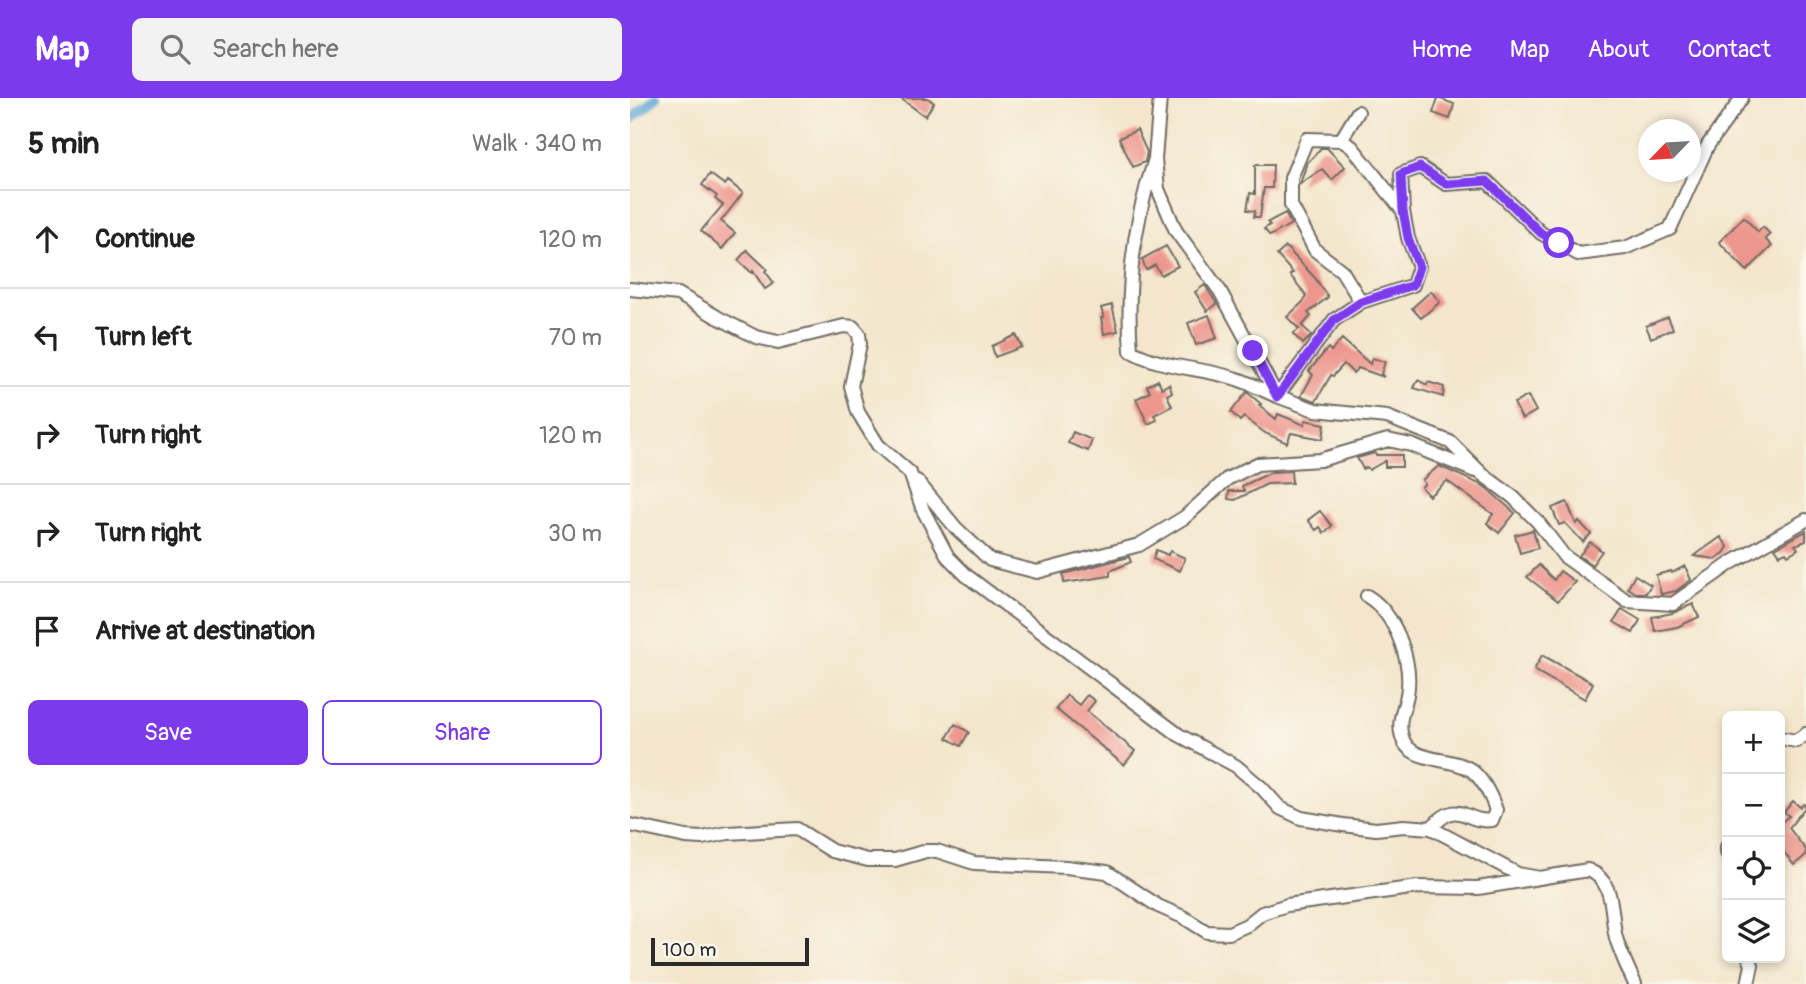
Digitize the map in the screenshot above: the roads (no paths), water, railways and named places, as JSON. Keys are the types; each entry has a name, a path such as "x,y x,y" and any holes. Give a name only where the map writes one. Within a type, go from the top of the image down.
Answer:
{"street":[{"path":"1160,98 1156,159 1158,189 1175,231 1220,291 1277,397"},
{"path":"1277,397 1334,320 1361,302 1413,285 1419,267 1408,238 1401,174 1420,167 1446,184 1487,181 1541,233 1578,254 1625,248 1670,229 1708,145 1742,98"},
{"path":"1340,140 1358,112"},
{"path":"1361,302 1342,271 1315,250 1291,205 1291,178 1307,139 1340,140 1352,147 1403,211"},
{"path":"1156,159 1142,199 1131,271 1128,312 1131,351 1166,365 1189,367 1237,379 1315,410 1387,416 1450,442 1482,474 1513,496 1538,522 1564,556 1628,601 1673,604 1731,563 1806,520"},
{"path":"630,289 678,294 756,337 778,342 844,326 853,327 859,334 851,386 858,412 878,445 910,473 956,528 990,560 1037,572 1139,545 1185,517 1227,479 1257,464 1320,460 1388,440 1411,444 1482,474"},
{"path":"910,473 923,510 948,557 967,576 1179,734 1236,766 1280,807 1301,818 1376,830 1404,826 1431,828 1518,874 1540,878"},
{"path":"1367,596 1391,621 1405,655 1407,694 1400,716 1402,737 1407,748 1418,754 1471,769 1489,792 1496,810 1492,820 1485,821 1463,812 1449,813 1431,828"},
{"path":"1785,739 1796,741 1806,734"},
{"path":"630,825 686,838 797,829 832,851 869,860 895,860 926,851 937,851 974,863 1066,867 1107,872 1158,906 1207,932 1229,933 1262,913 1287,905 1418,887 1478,888 1588,870 1598,874 1608,890 1615,934 1635,984"},
{"path":"1748,984 1751,963"}],"waterway":[{"path":"630,120 656,98"}]}
